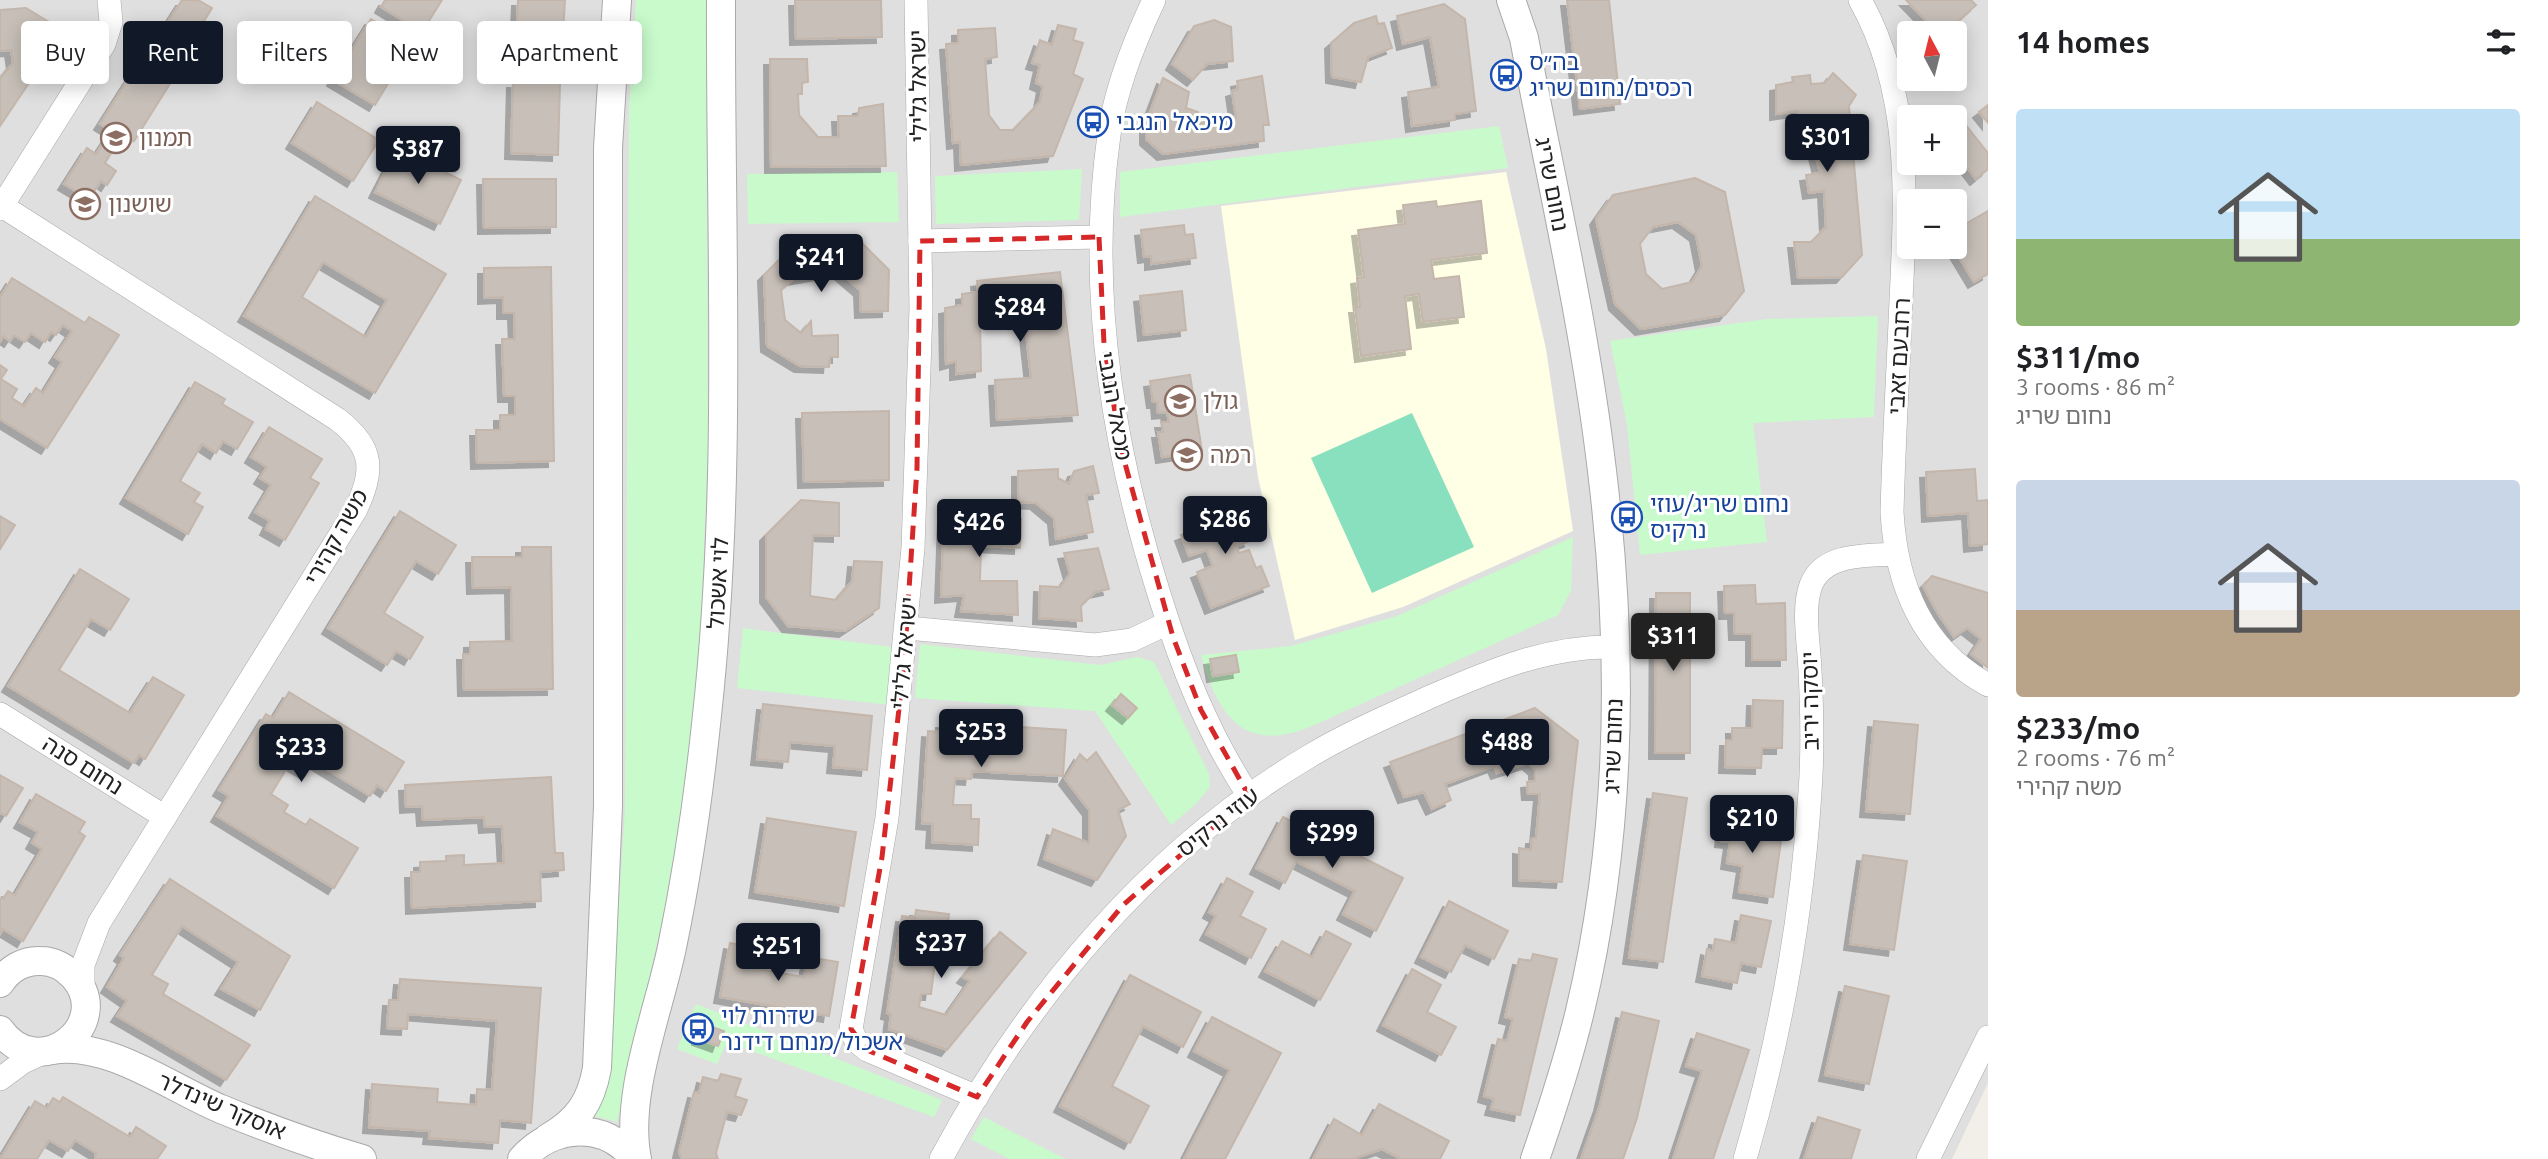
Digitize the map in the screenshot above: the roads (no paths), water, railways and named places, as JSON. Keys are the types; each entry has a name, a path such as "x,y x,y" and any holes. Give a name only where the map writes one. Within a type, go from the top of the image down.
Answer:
{"street":[{"name":"משה קהירי","path":"84,997 83,965 99,923 355,511 367,482 367,455 357,437 337,419 1,208 104,44 111,22 109,0"},
{"path":"522,1159 569,1125 583,1109 593,1088 598,1056 609,755 609,104 617,0"},
{"name":"לוי אשכול","path":"636,1159 633,1133 635,1100 661,999 686,870 698,793 715,634 723,435 721,0"},
{"name":"ישראל גלילי","path":"916,0 920,241 917,456 907,628 882,857 851,1029 856,1041 867,1050 977,1097"},
{"name":"מכאל הנגבי","path":"1154,0 1137,36 1109,132 1099,237 1104,344 1119,442 1145,549 1168,622 1201,710 1227,763 1249,796"},
{"name":"נחום שריג","path":"1511,0 1524,38"},
{"name":"נחום שריג","path":"1522,0 1524,38 1594,411 1608,528 1614,647 1613,785 1596,934 1580,1011 1535,1159"},
{"name":"רחבעם זאבי","path":"1860,0 1873,24 1892,76 1902,136 1906,204 1892,512 1896,554 1904,586 1926,629 1961,666 1988,685"},
{"path":"920,241 1099,237"},
{"name":"יוסקה יריב","path":"1745,1159 1777,1038 1803,875 1810,790 1812,703 1808,605 1811,584 1825,567 1834,562 1896,554"},
{"path":"907,628 1095,645 1132,640 1168,622"},
{"name":"עוזי נרקיס","path":"941,1159 977,1097 1027,1022 1072,963 1123,905 1180,851 1249,796 1308,757 1381,719 1497,668 1564,649 1614,647"},
{"name":"נחום סנה","path":"0,714 165,817"},
{"name":"משה קהירי","path":"18,963 73,948 99,923"},
{"path":"0,983 18,963"},
{"name":"אוסקר שינדלר","path":"18,963 55,964 67,970 84,997 99,1034 124,1062"},
{"path":"0,1080 23,1062 65,1044 79,1029 84,997"},
{"name":"אוסקר שינדלר","path":"0,1030 11,1042 23,1049 89,1050 124,1062 252,1122 362,1159"},
{"path":"1928,1159 1988,1037"},
{"path":"548,1138 570,1132 593,1132 613,1140 636,1159"}],"place":[{"name":"בה״ס רכסים/נחום שריג","path":"1506,75"},
{"name":"מיכאל הנגבי","path":"1093,122"},
{"name":"תמנון","path":"116,138"},
{"name":"שושנון","path":"85,204"},
{"name":"גולן","path":"1180,401"},
{"name":"רמה","path":"1187,455"},
{"name":"נחום שריג/עוזי נרקיס","path":"1627,517"},
{"name":"שדרות לוי אשכול/מנחם דידנר","path":"698,1029"}]}
